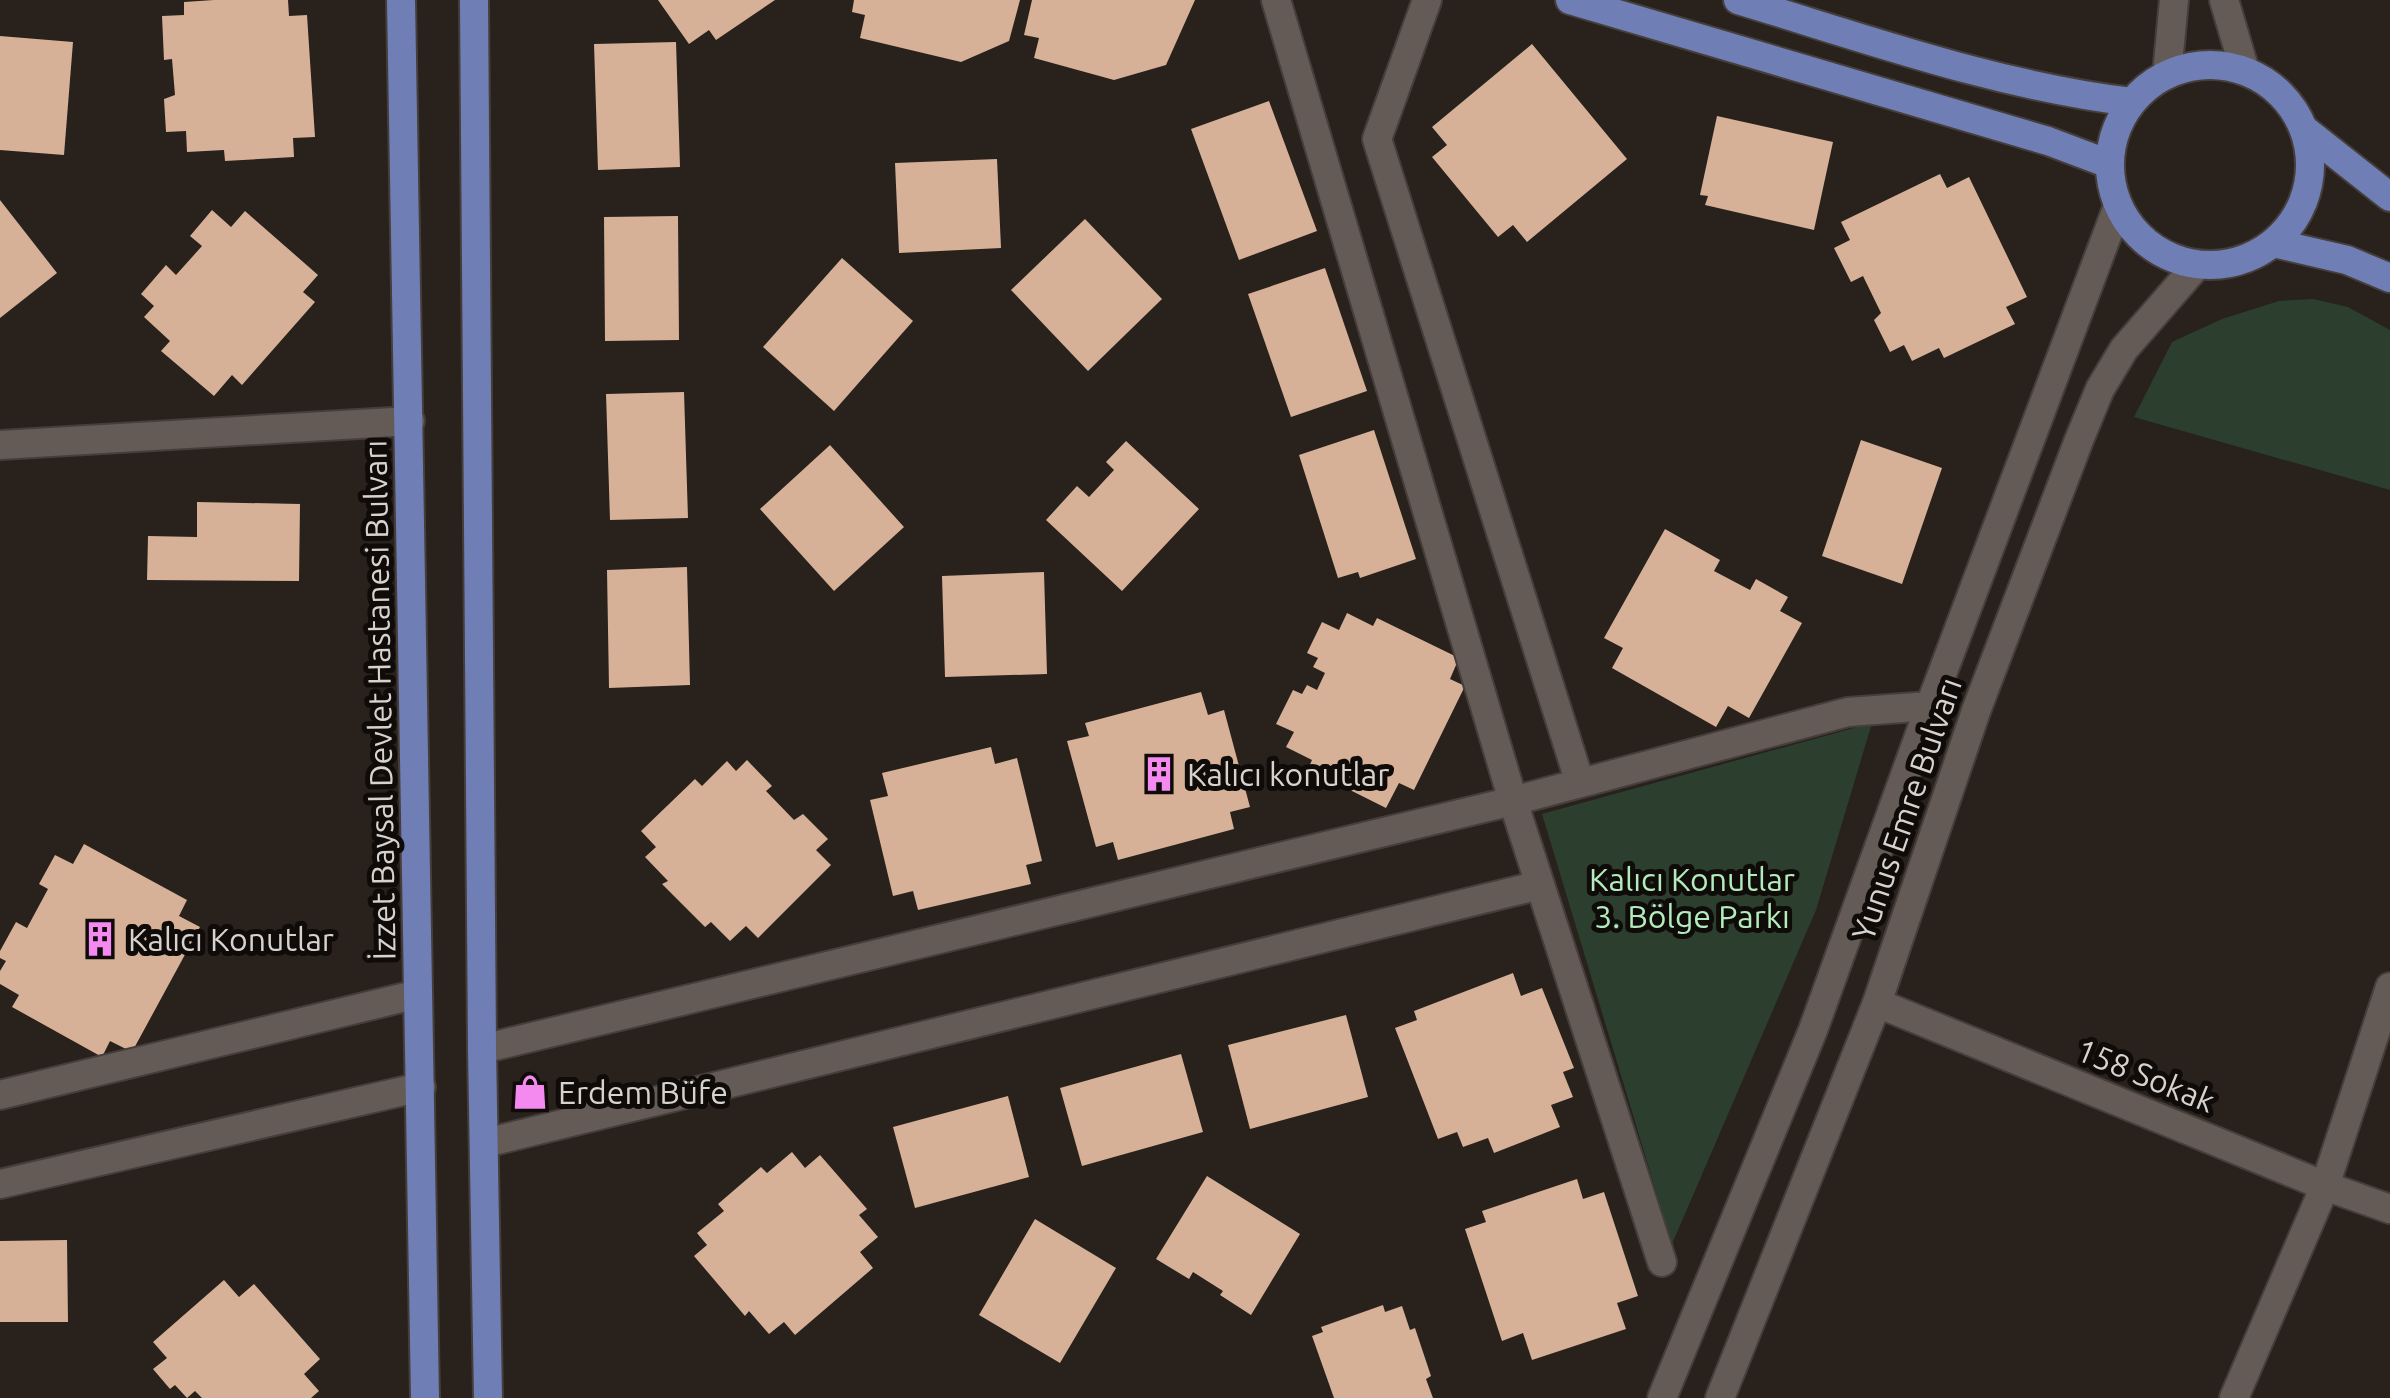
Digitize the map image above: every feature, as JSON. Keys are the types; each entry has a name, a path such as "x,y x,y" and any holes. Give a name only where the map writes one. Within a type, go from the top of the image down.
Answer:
{"main road":[{"name":"İzzet Baysal Devlet Hastanesi Bulvarı","path":"402,0 424,1398"},
{"path":"474,0 488,1398"},
{"path":"1570,0 2048,141 2109,164"},
{"path":"1738,0 1945,62 2081,96 2132,102"},
{"path":"2207,64 2244,70 2272,86 2290,103 2305,130 2310,161 2308,191 2295,220 2274,243 2247,259 2220,266 2174,259 2153,248 2135,232 2118,206 2112,188 2109,164 2113,139 2132,102 2158,78 2184,67 2207,64"},
{"path":"2305,130 2390,197"},
{"path":"2274,243 2347,260 2390,278"}],"street":[{"path":"1276,0 1513,801 1662,1262"},
{"path":"1427,0 1377,139 1580,783"},
{"path":"2166,74 2174,0"},
{"path":"2224,0 2244,70"},
{"path":"1662,1398 1813,1030 2118,206"},
{"name":"Yunus Emre Bulvarı","path":"1725,1385 1876,1003 1976,711 2100,389 2124,349 2197,265"},
{"path":"0,446 410,421"},
{"path":"482,1049 1513,801 1848,712 1930,706"},
{"path":"485,1143 1540,885"},
{"path":"2234,1398 2324,1186 2390,987"},
{"path":"0,1095 418,994"},
{"name":"158 Sokak","path":"1876,1003 2324,1186 2390,1209"},
{"path":"0,1184 421,1087"},
{"path":"1725,1385 1744,1398"}],"green space":[{"path":"2313,299 2348,307 2390,330 2390,490 2134,417 2172,342 2222,319 2279,301"},
{"name":"Kalıcı Konutlar 3. Bölge Parkı","path":"1872,723 1816,910 1672,1244 1542,814"}],"building":[{"path":"288,0 289,16 307,15 315,137 293,138 294,157 225,161 224,150 187,152 186,131 166,132 164,99 175,95 172,59 164,60 162,16 184,15 184,2"},
{"path":"658,0 775,0 716,40 709,30 689,44"},
{"path":"854,0 1020,0 1009,41 961,62 860,38 865,15 852,12"},
{"path":"1032,0 1195,0 1166,65 1114,80 1034,58 1039,38 1024,35"},
{"path":"0,36 73,42 64,155 0,150"},
{"path":"676,42 680,167 598,170 594,44"},
{"path":"1532,44 1627,159 1527,242 1513,225 1498,237 1432,157 1447,145 1432,127"},
{"path":"1269,101 1317,231 1239,260 1191,129"},
{"path":"1717,116 1833,142 1814,230 1705,205 1708,196 1700,195"},
{"path":"997,159 1001,248 899,253 895,163"},
{"path":"1940,174 1947,188 1969,177 2027,297 2006,307 2015,324 1944,358 1939,348 1912,361 1904,345 1890,352 1874,320 1881,313 1863,276 1851,282 1834,248 1850,240 1841,222"},
{"path":"0,200 57,273 0,318"},
{"path":"212,210 231,227 245,211 318,275 303,292 315,302 242,385 232,375 214,396 161,351 170,341 144,317 154,306 141,294 166,265 176,275 202,246 190,236"},
{"path":"678,216 679,340 605,341 604,217"},
{"path":"1085,219 1162,299 1088,371 1011,290"},
{"path":"842,258 913,321 834,411 763,347"},
{"path":"1325,268 1367,391 1291,417 1248,294"},
{"path":"684,392 688,518 610,520 606,394"},
{"path":"1374,430 1416,559 1360,578 1358,572 1338,578 1299,455"},
{"path":"1861,440 1942,468 1902,584 1822,556"},
{"path":"1126,441 1199,509 1122,591 1046,520 1077,486 1089,497 1114,470 1106,462"},
{"path":"830,445 904,527 834,591 760,509"},
{"path":"197,502 300,504 299,581 147,580 148,536 197,537"},
{"path":"1665,529 1720,560 1714,571 1750,590 1756,579 1788,597 1780,611 1802,623 1749,718 1728,706 1716,727 1612,668 1623,648 1604,638"},
{"path":"687,567 690,685 609,688 607,570"},
{"path":"1044,572 1047,674 945,677 942,576"},
{"name":"Kalıcı Konutlar","path":"1347,613 1373,626 1377,618 1459,658 1450,679 1465,686 1414,790 1399,783 1386,808 1308,769 1312,760 1286,747 1294,732 1276,724 1293,690 1302,694 1307,685 1317,690 1325,673 1313,667 1318,658 1307,653 1322,622 1339,630"},
{"name":"Kalıcı konutlar","path":"1201,692 1208,715 1224,710 1250,807 1230,812 1234,829 1118,860 1113,842 1096,847 1067,741 1089,736 1085,723"},
{"path":"991,747 995,764 1017,758 1042,861 1026,865 1031,884 918,910 913,891 893,896 870,800 888,796 882,773"},
{"path":"747,760 772,786 766,791 794,820 803,814 828,839 816,850 831,865 758,938 746,926 730,941 711,922 705,927 662,884 668,881 645,857 656,847 641,831 695,779 702,786 727,761 736,771"},
{"name":"Kalıcı Konutlar","path":"84,844 187,900 179,916 200,927 132,1052 110,1041 102,1057 12,1007 19,995 0,984 0,971 6,961 0,958 0,951 16,922 27,928 48,889 39,884 55,855 73,864"},
{"path":"1513,973 1521,996 1542,988 1574,1068 1563,1072 1573,1097 1551,1105 1560,1127 1494,1153 1488,1138 1463,1147 1457,1132 1438,1139 1395,1028 1417,1020 1414,1011"},
{"path":"1346,1015 1368,1097 1250,1129 1228,1045"},
{"path":"1181,1054 1203,1132 1082,1166 1060,1088"},
{"path":"1008,1096 1029,1177 915,1208 893,1127"},
{"path":"792,1152 805,1168 820,1155 867,1209 859,1215 878,1237 860,1252 873,1268 795,1335 784,1322 769,1334 749,1311 745,1316 694,1256 707,1245 697,1233 724,1211 718,1204 761,1167 767,1173"},
{"path":"1207,1176 1300,1234 1251,1315 1193,1272 1189,1279 1156,1259"},
{"path":"1577,1179 1583,1199 1604,1192 1638,1296 1617,1303 1626,1329 1532,1360 1523,1333 1502,1341 1465,1229 1486,1222 1482,1211"},
{"path":"1035,1219 1116,1268 1060,1363 979,1315"},
{"path":"67,1240 68,1322 0,1322 0,1241"},
{"path":"224,1280 239,1297 254,1284 320,1359 304,1374 319,1391 311,1398 202,1398 195,1391 187,1398 175,1385 170,1389 153,1369 167,1358 153,1342"},
{"path":"1383,1305 1385,1312 1402,1306 1410,1330 1415,1328 1431,1376 1426,1379 1433,1398 1334,1398 1312,1336 1323,1332 1321,1327"}],"place":[{"name":"Kalıcı konutlar","path":"1159,774"},
{"name":"Kalıcı Konutlar","path":"100,939"},
{"name":"Erdem Büfe","path":"530,1092"}]}
